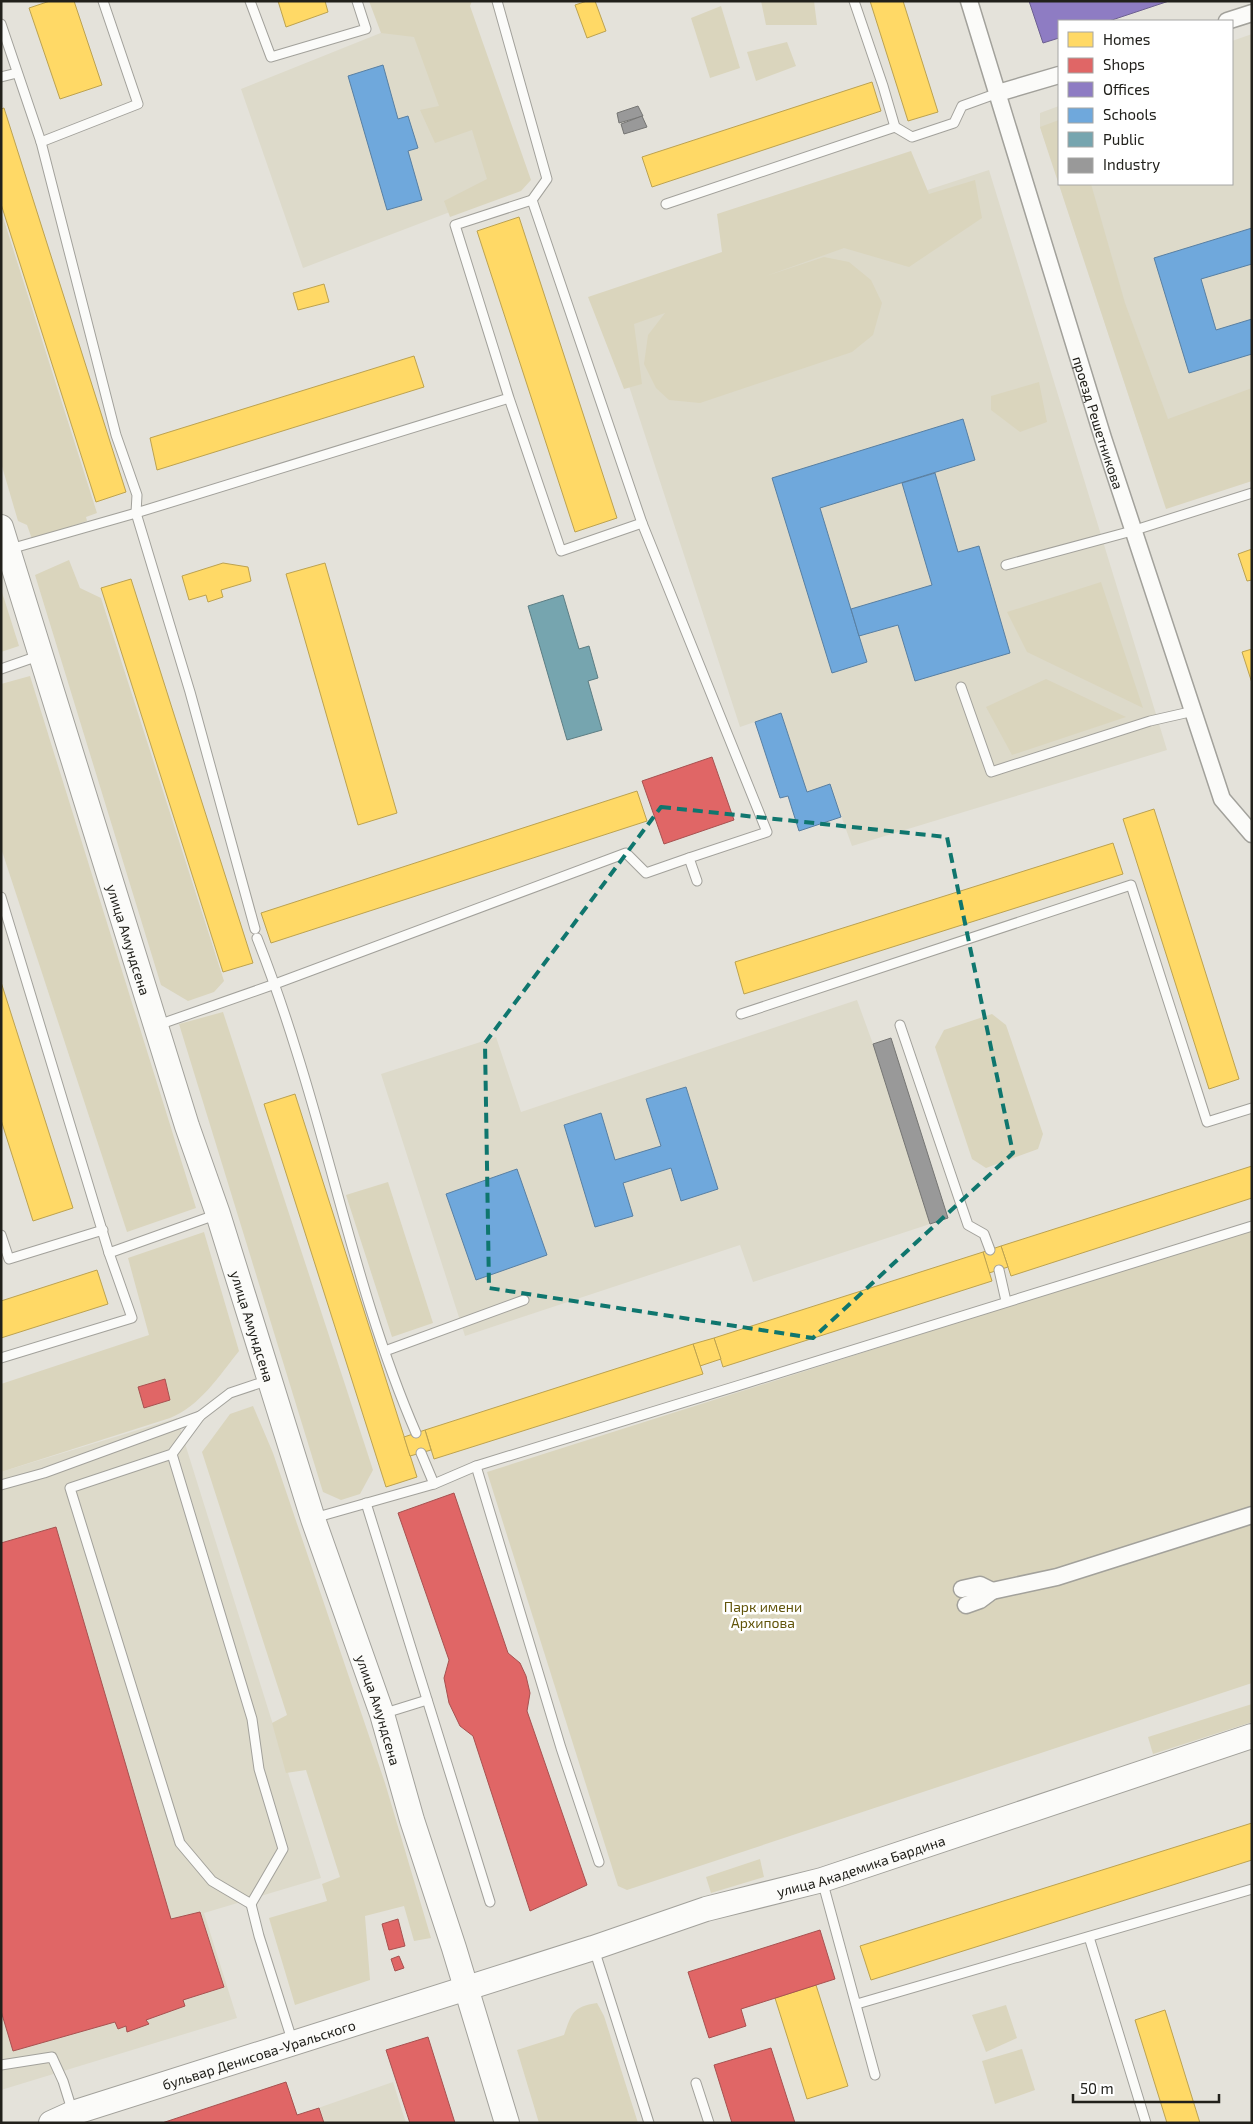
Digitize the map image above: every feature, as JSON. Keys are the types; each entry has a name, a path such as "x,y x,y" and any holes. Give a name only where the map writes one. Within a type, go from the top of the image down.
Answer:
{"main road":[{"name":"улица Амундсена","path":"1,528 187,1126 218,1214 312,1519 382,1714 412,1820 507,2123"},
{"name":"улица Академика Бардина","path":"466,1988 593,1948 706,1909 822,1880 1252,1736"},
{"name":"бульвар Денисова-Уральского","path":"51,2123 73,2113 466,1988"}],"street":[{"name":"проезд Решетникова","path":"969,1 1132,531 1222,799 1252,834"},
{"path":"1230,20 1252,13"},
{"path":"998,93 1058,75"},
{"path":"966,1605 980,1600 992,1591 1057,1577 1252,1514"},
{"path":"962,1589 980,1586 992,1591"}],"lane":[{"path":"41,142 138,104 103,1"},
{"path":"250,1 271,57 366,29 357,1"},
{"path":"496,1 547,179 532,200 455,226 509,398 561,551 642,522"},
{"path":"854,1 895,127 912,137 946,126 954,123 962,106 998,93"},
{"path":"1,24 41,142 116,435 137,495 136,513 190,692 256,934 298,1054 361,1280 403,1405 416,1433"},
{"path":"1,77 17,73"},
{"path":"666,204 895,127"},
{"path":"157,1025 275,984 626,853 646,873 767,832 642,522 532,200"},
{"path":"8,550 136,513 509,398"},
{"path":"1006,565 1132,531 1252,493"},
{"path":"1,669 41,656"},
{"path":"961,687 991,772 1150,721 1194,711"},
{"path":"689,858 697,881"},
{"path":"741,1014 1131,885 1207,1122 1252,1108"},
{"path":"1,897 109,1253 132,1318 1,1358"},
{"path":"900,1025 968,1225 984,1234 990,1250"},
{"path":"109,1253 218,1214"},
{"path":"312,1519 434,1484 476,1466 796,1369 1006,1301 1252,1226"},
{"path":"1,1235 5,1261 103,1230"},
{"path":"999,1270 1006,1301"},
{"path":"385,1350 524,1300"},
{"path":"251,1904 212,1882 180,1844 70,1488 172,1454 200,1416 230,1393 269,1380"},
{"path":"1,1485 44,1473 200,1416"},
{"path":"421,1453 434,1484"},
{"path":"172,1454 250,1710 260,1769 283,1849 251,1904 259,1936 293,2043"},
{"path":"476,1466 561,1748 599,1862"},
{"path":"366,1503 490,1902"},
{"path":"382,1714 427,1700"},
{"path":"822,1880 875,2075"},
{"path":"857,2004 1252,1889"},
{"path":"1089,1936 1146,2123"},
{"path":"593,1948 649,2123"},
{"path":"1,2065 52,2057 63,2080 73,2113"},
{"path":"696,2083 709,2123"}],"highlighted area":[{"path":"661,807 947,837 1013,1153 813,1338 489,1288 485,1043"}],"shaded area":[{"path":"443,8 505,191 303,268 241,89"},
{"path":"1252,34 1252,396 1141,433 1059,185 1233,185 1233,41"},
{"path":"1058,106 1058,182 1040,127 1040,113"},
{"path":"989,170 1167,750 852,846 830,785 807,792 781,713 740,727 600,297"},
{"path":"857,1000 873,1044 930,1224 753,1282 740,1245 465,1336 381,1074 496,1037 521,1112"},
{"path":"177,1418 321,1878 204,1913 237,2018 1,2090 1,1472"},
{"path":"286,2082 298,2115 393,2082 406,2123 162,2123"}],"green space":[{"path":"369,1 472,1 470,6 531,180 521,191 450,217 444,201 487,179 472,130 435,143 420,110 439,106 414,37 381,33"},
{"path":"761,1 814,1 817,25 766,25"},
{"path":"721,6 740,68 710,78 691,18"},
{"path":"787,42 796,66 756,81 747,52"},
{"path":"1058,120 1058,182 1040,127"},
{"path":"911,151 929,194 975,180 982,218 909,267 844,248 766,276 824,257 849,262 871,280 882,303 873,335 852,352 700,403 669,400 656,388 644,364 648,335 665,313 634,324 642,384 624,389 588,297 722,252 717,214"},
{"path":"1059,185 1091,185 1125,303 1168,419 1252,388 1252,481 1166,509"},
{"path":"1,211 97,513 86,517 87,521 32,539 27,525 18,521 1,463"},
{"path":"1039,382 1047,422 1020,432 991,410 991,396"},
{"path":"69,560 80,588 101,598 224,981 214,992 188,1001 161,985 35,575"},
{"path":"1101,582 1143,708 1027,652 1007,612"},
{"path":"1,589 19,646 1,652"},
{"path":"30,676 196,1208 127,1232 1,848 1,684"},
{"path":"1046,679 1126,717 1012,755 986,707"},
{"path":"223,1012 373,1470 360,1494 341,1500 323,1492 179,1024"},
{"path":"992,1014 1006,1025 1043,1134 1038,1149 986,1168 972,1159 935,1047 944,1030"},
{"path":"388,1182 433,1323 392,1337 346,1195"},
{"name":"Парк имени Архипова","path":"1252,1229 1252,1683 627,1890 618,1886 487,1472"},
{"path":"204,1232 239,1351 216,1380 191,1406 170,1418 1,1472 1,1384 149,1335 128,1258"},
{"path":"253,1406 273,1453 385,1783 431,1938 414,1941 404,1906 365,1916 370,1980 295,2005 269,1918 327,1901 322,1884 340,1877 306,1770 286,1773 272,1723 287,1715 202,1452 230,1414"},
{"path":"1252,1704 1252,1722 1153,1754 1148,1737"},
{"path":"760,1859 764,1877 711,1893 706,1877"},
{"path":"597,2003 604,2016 638,2123 539,2123 517,2050 564,2035 574,2012 582,2007"},
{"path":"1006,2005 1017,2038 986,2052 972,2015"},
{"path":"1022,2049 1035,2090 995,2104 982,2061"}],"building: Homes":[{"path":"50,1 74,1 102,85 60,99 29,8"},
{"path":"278,1 325,1 328,12 286,27"},
{"path":"587,1 595,1 606,31 587,38 575,5"},
{"path":"870,1 903,1 938,112 908,121"},
{"path":"872,82 881,111 652,187 642,157"},
{"path":"4,108 126,492 96,502 1,204 1,109"},
{"path":"519,217 617,518 575,532 477,231"},
{"path":"324,284 329,302 298,310 293,293"},
{"path":"414,356 424,387 157,470 150,438"},
{"path":"1252,549 1252,580 1247,581 1238,554"},
{"path":"223,563 248,567 251,581 221,590 223,597 208,602 206,595 189,600 182,576"},
{"path":"325,563 397,813 358,825 286,574"},
{"path":"131,579 253,963 223,972 101,588"},
{"path":"1252,649 1252,683 1242,652"},
{"path":"637,791 647,821 271,943 261,913"},
{"path":"1154,809 1239,1079 1209,1089 1123,819"},
{"path":"1113,843 1123,874 744,994 735,962"},
{"path":"1,982 73,1208 33,1221 1,1120"},
{"path":"295,1094 417,1477 386,1487 264,1104"},
{"path":"1252,1166 1252,1198 1011,1276 1001,1246"},
{"path":"1001,1246 1008,1267 989,1273 983,1252"},
{"path":"983,1252 992,1281 723,1367 714,1338"},
{"path":"97,1270 108,1304 1,1338 1,1301"},
{"path":"714,1338 721,1359 700,1366 693,1344"},
{"path":"693,1344 703,1374 434,1459 425,1430"},
{"path":"425,1430 431,1450 410,1456 404,1437"},
{"path":"1252,1823 1252,1860 871,1980 860,1946"},
{"path":"816,1985 848,2086 807,2099 775,1998"},
{"path":"1165,2010 1200,2123 1167,2123 1135,2020"}],"building: Shops":[{"path":"712,757 734,820 664,844 642,781"},
{"path":"165,1379 170,1400 144,1408 138,1387"},
{"path":"454,1493 508,1653 520,1663 526,1676 530,1693 527,1711 587,1885 530,1911 473,1736 460,1726 449,1703 444,1678 449,1660 398,1513"},
{"path":"56,1527 171,1919 200,1912 224,1987 183,2000 185,2006 146,2020 149,2024 127,2032 126,2026 118,2029 115,2022 13,2051 1,2011 1,1543"},
{"path":"398,1919 405,1946 389,1950 382,1924"},
{"path":"820,1930 835,1979 741,2009 746,2026 709,2038 688,1972"},
{"path":"399,1956 404,1968 395,1971 391,1959"},
{"path":"428,2037 455,2123 410,2123 386,2050"},
{"path":"771,2048 795,2123 732,2123 714,2065"},
{"path":"286,2082 297,2115 319,2108 324,2123 162,2123"}],"building: Offices":[{"path":"1029,1 1169,1 1112,20 1058,20 1058,38 1043,43"}],"building: Schools":[{"path":"383,65 398,119 408,116 418,148 408,151 422,200 387,210 348,76"},
{"path":"1252,228 1252,264 1201,279 1216,330 1252,319 1252,354 1189,373 1154,258"},
{"path":"963,419 975,460 820,508 867,662 832,673 772,478"},
{"path":"935,473 958,552 979,546 1010,653 915,681 898,625 859,636 851,609 932,585 902,483"},
{"path":"781,713 807,792 830,784 841,817 799,831 788,796 780,798 755,722"},
{"path":"686,1087 718,1189 681,1201 671,1168 623,1183 633,1216 595,1227 564,1125 601,1113 615,1160 661,1146 646,1099"},
{"path":"517,1169 547,1255 476,1280 446,1194"}],"building: Public":[{"path":"563,595 579,649 589,646 598,678 588,681 602,730 567,740 528,606"}],"building: Industry":[{"path":"638,106 643,116 619,123 617,113"},
{"path":"642,116 647,127 624,134 621,124"},
{"path":"891,1038 948,1218 930,1224 873,1044"}]}
